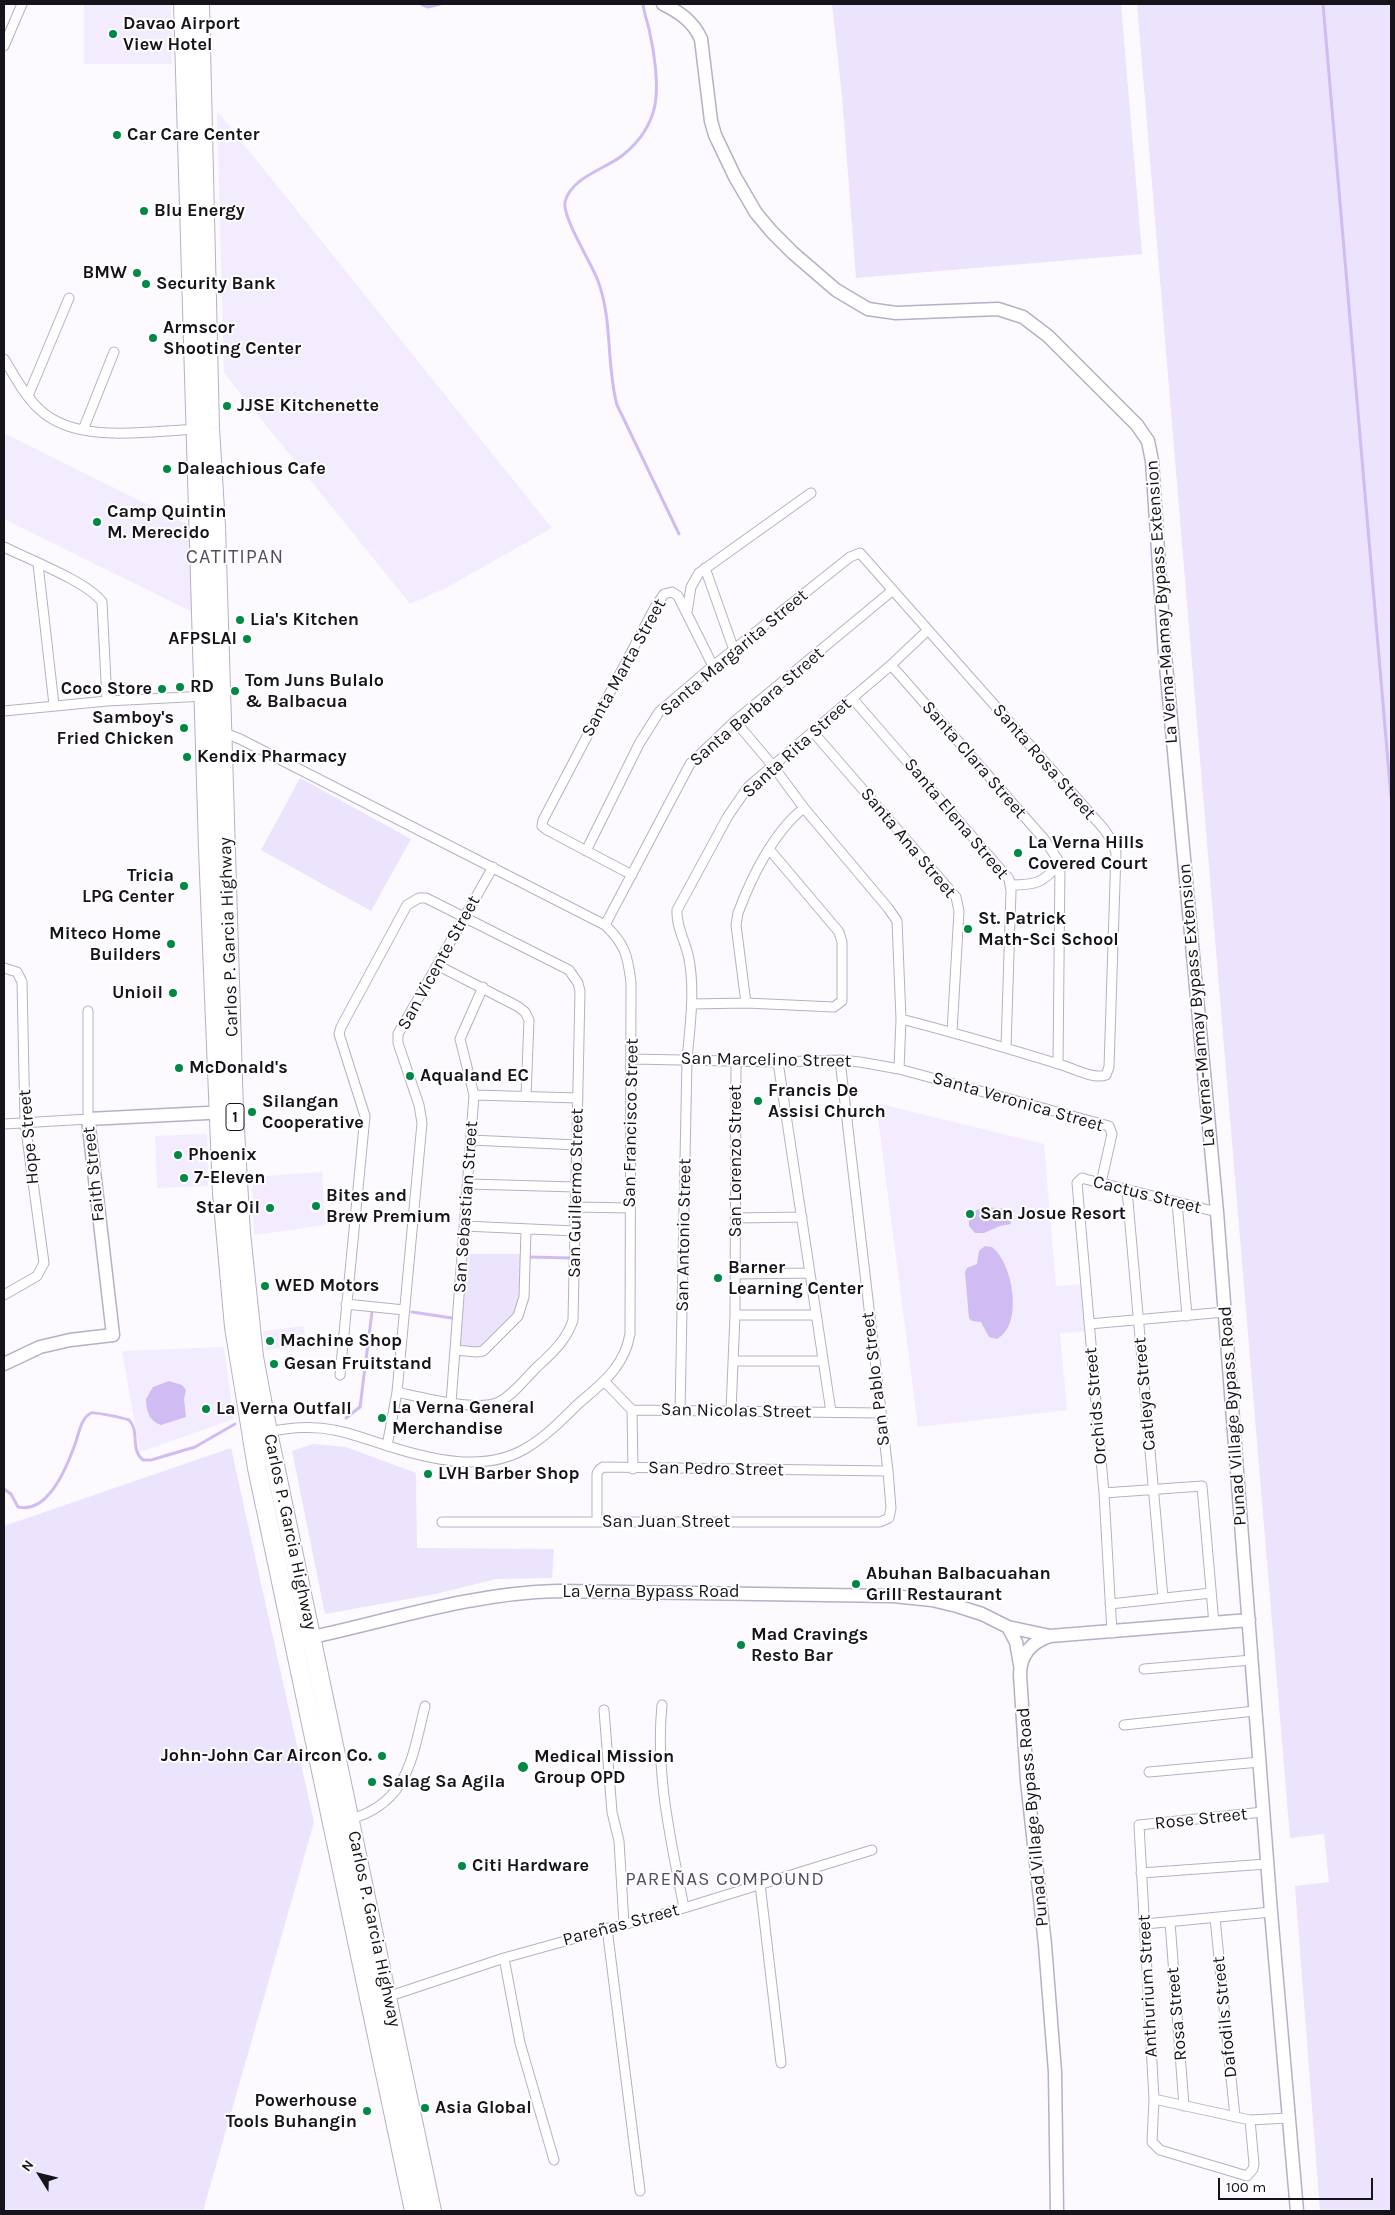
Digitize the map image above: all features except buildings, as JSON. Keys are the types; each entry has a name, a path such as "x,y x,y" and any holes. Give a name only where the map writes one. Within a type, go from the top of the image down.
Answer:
{"highway":[{"path":"183,4 200,4"},
{"name":"Carlos P. Garcia Highway","path":"183,4 203,428 212,696 231,980 226,1112"},
{"name":"Carlos P. Garcia Highway","path":"200,4 203,428"},
{"name":"Carlos P. Garcia Highway","path":"214,732 213,980 226,1112 233,1234 254,1357 260,1433 294,1641 414,2211"},
{"path":"213,980 231,980"},
{"name":"Carlos P. Garcia Highway","path":"260,1433 312,1637 432,2211"},
{"path":"386,2078 404,2074"},
{"path":"396,2130 415,2125"}],"main road":[{"name":"La Verna-Mamay Bypass Extension","path":"663,4 684,17 698,31 701,39 711,121 715,135 735,177 756,213 793,253 836,290 868,309 896,313 998,308 1023,317 1034,323 1048,336 1129,417 1148,441 1152,461 1165,655 1216,1212"},
{"path":"88,1119 226,1112"},
{"name":"Faith Street","path":"4,1364 40,1347 70,1340 113,1335 88,1119"},
{"name":"Punad Village Bypass Road","path":"1216,1212 1267,1864 1297,2211"},
{"name":"La Verna Bypass Road","path":"294,1641 479,1598 557,1591 893,1596 932,1600 957,1606 982,1614 1008,1628 1050,1636"},
{"path":"1020,1667 1024,1656 1032,1645 1050,1636 1112,1633 1248,1620"},
{"path":"1008,1628 1016,1642 1020,1667"},
{"name":"Punad Village Bypass Road","path":"1020,1667 1026,1781 1045,1952 1054,2062 1057,2211"}],"street":[{"path":"4,46 22,4"},
{"path":"28,396 69,298"},
{"path":"83,430 114,352"},
{"path":"4,358 28,396 49,417 65,425 83,430 140,432 203,428"},
{"path":"687,612 691,587 705,568 811,493"},
{"path":"4,547 83,585 97,595 102,602 107,700"},
{"name":"Santa Margarita Street","path":"586,851 639,744 659,712 713,666 855,553 860,553"},
{"name":"Santa Rosa Street","path":"860,553 1104,829 1114,845 1116,864 1109,1067 1106,1075 1100,1076 1058,1064"},
{"path":"38,564 54,705"},
{"path":"705,568 734,650"},
{"name":"Santa Barbara Street","path":"605,925 684,773 696,757 735,721 893,590"},
{"name":"Santa Marta Street","path":"586,851 542,826 543,820 655,607 664,594 672,592 678,596 713,666"},
{"name":"Santa Rita Street","path":"687,1059 692,1004 689,959 677,922 677,910 728,816 743,794 773,766 891,665 928,630"},
{"name":"Santa Clara Street","path":"891,665 1044,839 1060,863"},
{"path":"4,711 107,700 212,696"},
{"name":"Santa Elena Street","path":"852,698 1006,874 1011,885 1006,1047"},
{"path":"735,721 897,921 901,1019 899,1069"},
{"name":"San Francisco Street","path":"214,732 249,743 605,925 616,936 629,959 631,983 630,1334 627,1350 618,1366 549,1431 528,1447 514,1454 493,1460 454,1461 387,1446 345,1432 323,1428 296,1428 260,1433"},
{"name":"Santa Ana Street","path":"813,732 956,897 958,911 952,1032"},
{"path":"746,1003 737,919 742,904 769,849 785,825 804,808"},
{"path":"692,1004 746,1003 834,1007 840,1004 842,998 842,942 839,932 769,849"},
{"path":"586,851 632,875"},
{"path":"1011,885 1036,884 1048,876 1060,863"},
{"path":"901,1019 1006,1047 1058,1064 1060,863"},
{"name":"San Vicente Street","path":"387,1446 396,1392 422,1124 419,1106 398,1043 398,1034 493,867"},
{"name":"San Guillermo Street","path":"340,1374 364,1116 340,1041 341,1027 407,905 419,898 426,898 569,970 574,976 580,991 574,1320 555,1351 507,1397 497,1403 451,1403 396,1392"},
{"path":"437,965 483,987 518,1006 525,1012 529,1020 526,1096"},
{"name":"Hope Street","path":"4,968 17,972 22,982 25,1122 44,1263 37,1276 4,1295"},
{"name":"San Sebastian Street","path":"451,1403 474,1095 460,1039 483,987"},
{"name":"Faith Street","path":"88,1011 88,1119"},
{"name":"San Marcelino Street","path":"632,1059 687,1059 736,1062 840,1060 867,1062 899,1069"},
{"name":"San Antonio Street","path":"680,1411 687,1059"},
{"name":"San Pablo Street","path":"840,1060 888,1471 891,1508 889,1518"},
{"name":"San Lorenzo Street","path":"731,1411 735,1315 736,1062"},
{"path":"778,1062 831,1412"},
{"name":"Santa Veronica Street","path":"899,1069 1109,1126 1112,1134 1101,1183"},
{"path":"474,1095 578,1098"},
{"path":"4,1124 88,1119"},
{"path":"471,1140 577,1145"},
{"name":"Cactus Street","path":"1079,1181 1086,1179 1216,1212"},
{"name":"Orchids Street","path":"1079,1181 1077,1187 1104,1493 1112,1633"},
{"path":"468,1184 576,1187"},
{"name":"Catleya Street","path":"1127,1190 1163,1598"},
{"path":"1177,1202 1187,1316"},
{"path":"576,1207 630,1208"},
{"path":"736,1218 802,1217"},
{"path":"464,1226 575,1231"},
{"path":"456,1350 484,1351 518,1316 524,1297 526,1230"},
{"path":"735,1274 810,1273"},
{"path":"346,1304 404,1310"},
{"path":"1089,1324 1225,1312"},
{"path":"735,1315 816,1315"},
{"path":"734,1361 823,1361"},
{"path":"604,1381 632,1410 633,1469"},
{"name":"San Nicolas Street","path":"632,1410 880,1413"},
{"name":"San Pedro Street","path":"597,1522 599,1470 603,1467 633,1469 888,1471"},
{"path":"1104,1493 1202,1486 1214,1624"},
{"name":"San Juan Street","path":"442,1522 880,1522 889,1518"},
{"path":"1110,1604 1211,1593"},
{"path":"1144,1669 1252,1660"},
{"path":"662,1705 660,1745 666,1802 684,1908"},
{"path":"332,1823 350,1819 379,1807 400,1787 410,1767 425,1706"},
{"path":"604,1710 612,1812 619,1841 624,1924"},
{"path":"1124,1725 1255,1711"},
{"path":"1149,1772 1260,1762"},
{"name":"Rose Street","path":"1139,1825 1263,1812"},
{"name":"Anthurium Street","path":"1139,1825 1154,2099 1152,2139 1154,2146 1160,2150 1247,2176 1253,2169 1254,2164 1250,2120"},
{"name":"Pareñas Street","path":"370,2003 504,1958 684,1908 872,1850"},
{"path":"1141,1873 1267,1864"},
{"path":"760,1884 781,2063"},
{"path":"1145,1924 1271,1912"},
{"name":"Dafodils Street","path":"1215,1918 1235,2117"},
{"name":"Rosa Street","path":"1170,1922 1184,2106"},
{"path":"607,1928 640,2191"},
{"path":"504,1958 520,2042 554,2160"},
{"path":"1154,2099 1250,2120 1289,2118"}],"shaded area":[{"path":"84,4 171,4 172,64 84,64"},
{"path":"832,4 1121,4 1142,254 856,278 842,96"},
{"path":"1137,4 1391,4 1391,2211 1320,2211 1295,1886 1329,1882 1324,1834 1290,1838"},
{"path":"217,111 552,528 446,588 410,604 224,373"},
{"name":"Camp Quintin M. Merecido","path":"4,433 189,525 192,612 4,519"},
{"path":"300,778 411,839 371,911 261,850"},
{"name":"San Josue Resort","path":"876,1103 1044,1144 1056,1286 1082,1284 1086,1331 1060,1333 1067,1410 918,1427"},
{"path":"207,1134 208,1186 157,1188 155,1136"},
{"path":"322,1172 325,1225 254,1235 252,1177"},
{"path":"984,1207 1009,1209 1011,1224 1000,1226 984,1233 975,1233 969,1226 971,1216 975,1211"},
{"path":"985,1246 992,1247 999,1255 1010,1279 1012,1294 1013,1308 1011,1321 1005,1332 997,1339 989,1337 981,1322 972,1321 969,1318 965,1272 967,1268 977,1264 979,1251"},
{"path":"469,1254 523,1254 521,1291 515,1312 484,1346 479,1348 459,1347"},
{"path":"304,1326 306,1345 266,1350 263,1331"},
{"path":"224,1347 234,1419 140,1452 122,1351"},
{"path":"169,1381 182,1385 186,1390 184,1399 186,1417 161,1425 149,1415 146,1399 153,1387"},
{"path":"313,1444 346,1447 416,1473 417,1548 554,1549 552,1578 496,1579 436,1594 325,1614 292,1451"},
{"path":"231,1448 314,1822 203,2211 4,2211 4,1526"}],"waterway":[{"path":"421,4 428,7 440,4"},
{"path":"643,4 653,47 656,77 656,97 651,119 644,133 629,150 574,186 565,202 565,209 595,273 603,296 617,405 679,534"},
{"path":"1323,4 1391,797"},
{"path":"530,1257 571,1258"},
{"path":"346,1418 360,1407 372,1312"},
{"path":"412,1312 452,1318"},
{"path":"4,1489 11,1494 18,1507 29,1507 38,1504 47,1497 61,1477 71,1456 84,1419 91,1413 129,1420 134,1429 137,1451 143,1460 151,1460 195,1447 235,1424"}],"place":[{"name":"Davao Airport View Hotel","path":"113,34"},
{"name":"Car Care Center","path":"117,135"},
{"name":"Blu Energy","path":"144,211"},
{"name":"BMW","path":"137,273"},
{"name":"Security Bank","path":"146,284"},
{"name":"Armscor Shooting Center","path":"153,338"},
{"name":"JJSE Kitchenette","path":"227,406"},
{"name":"Daleachious Cafe","path":"167,469"},
{"name":"Camp Quintin M. Merecido","path":"97,522"},
{"name":"Lia's Kitchen","path":"240,620"},
{"name":"AFPSLAI","path":"247,639"},
{"name":"RD","path":"180,687"},
{"name":"Coco Store","path":"162,689"},
{"name":"Tom Juns Bulalo & Balbacua","path":"235,691"},
{"name":"Samboy's Fried Chicken","path":"184,728"},
{"name":"Kendix Pharmacy","path":"187,757"},
{"name":"La Verna Hills Covered Court","path":"1018,853"},
{"name":"Tricia LPG Center","path":"184,886"},
{"name":"St. Patrick Math-Sci School","path":"968,929"},
{"name":"Miteco Home Builders","path":"171,944"},
{"name":"Unioil","path":"173,993"},
{"name":"McDonald's","path":"179,1068"},
{"name":"Aqualand EC","path":"410,1076"},
{"name":"Francis De Assisi Church","path":"758,1101"},
{"name":"Silangan Cooperative","path":"252,1112"},
{"name":"Phoenix","path":"178,1155"},
{"name":"7-Eleven","path":"184,1178"},
{"name":"Bites and Brew Premium","path":"316,1206"},
{"name":"Star Oil","path":"270,1208"},
{"name":"San Josue Resort","path":"970,1214"},
{"name":"Barner Learning Center","path":"718,1278"},
{"name":"WED Motors","path":"265,1286"},
{"name":"Machine Shop","path":"270,1341"},
{"name":"Gesan Fruitstand","path":"274,1364"},
{"name":"La Verna Outfall","path":"206,1409"},
{"name":"La Verna General Merchandise","path":"382,1418"},
{"name":"LVH Barber Shop","path":"428,1474"},
{"name":"Abuhan Balbacuahan Grill Restaurant","path":"856,1584"},
{"name":"Mad Cravings Resto Bar","path":"741,1645"},
{"name":"John-John Car Aircon Co.","path":"382,1756"},
{"name":"Medical Mission Group OPD","path":"523,1767"},
{"name":"Salag Sa Agila","path":"372,1782"},
{"name":"Citi Hardware","path":"462,1866"},
{"name":"Asia Global","path":"425,2108"},
{"name":"Powerhouse Tools Buhangin","path":"367,2111"}],"district":[{"name":"CATITIPAN","path":"235,557"},
{"name":"PAREÑAS COMPOUND","path":"725,1880"}]}
